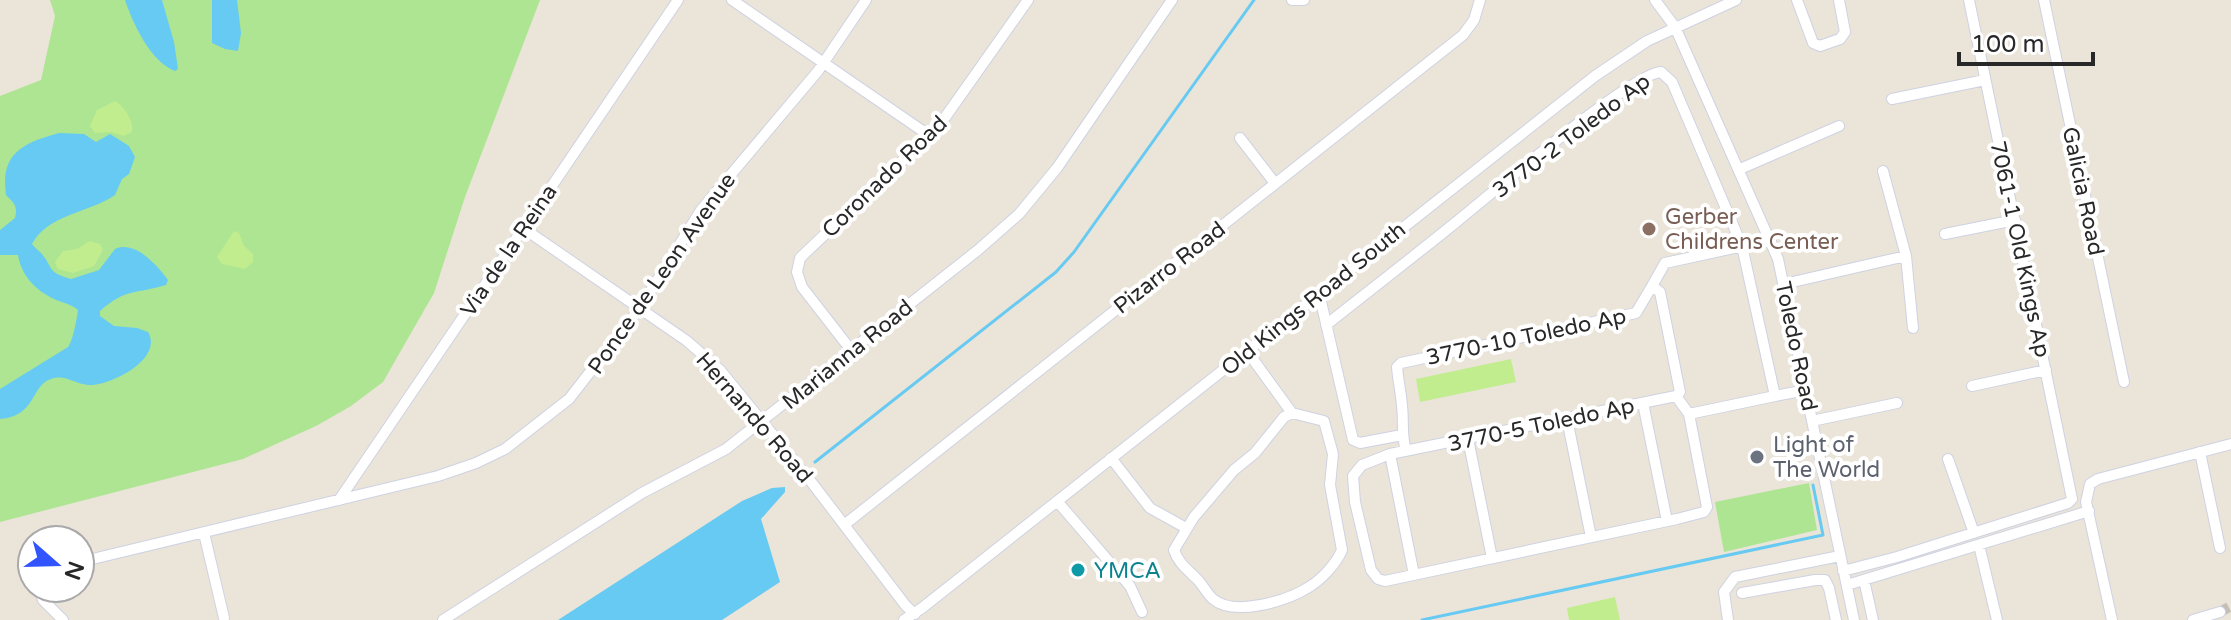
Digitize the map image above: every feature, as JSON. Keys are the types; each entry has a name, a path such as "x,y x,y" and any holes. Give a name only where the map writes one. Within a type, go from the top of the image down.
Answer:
{"street":[{"name":"Via de la Reina","path":"339,500 678,0"},
{"path":"732,0 930,136"},
{"name":"Ponce de Leon Avenue","path":"96,558 456,471 505,449 533,430 569,399 640,308 715,192 824,63 866,0"},
{"name":"Coronado Road","path":"851,350 802,287 797,272 800,258 930,136 952,110 1028,0"},
{"name":"Marianna Road","path":"443,620 642,493 726,449 978,250 1019,214 1057,168 1172,0"},
{"path":"1292,0 1304,0"},
{"name":"Pizarro Road","path":"844,525 1463,35 1474,20 1480,0"},
{"name":"Toledo Road","path":"1655,0 1675,27 1771,240 1784,284 1854,620"},
{"name":"Old Kings Road South","path":"904,620 1595,76 1647,41 1736,0"},
{"path":"1797,0 1813,43 1820,46 1840,39 1845,32 1839,0"},
{"name":"7061-1 Old Kings Ap","path":"1969,0 2072,499 2068,503 1974,533"},
{"name":"Galicia Road","path":"2044,0 2124,382"},
{"name":"3770-2 Toledo Ap","path":"1326,325 1572,130 1656,72 1669,77 1672,82 1742,246 1775,396"},
{"path":"1892,99 1985,80"},
{"path":"1740,169 1839,126"},
{"path":"1240,138 1274,182"},
{"path":"1883,171 1906,256 1913,328"},
{"path":"1945,234 2015,220"},
{"name":"Hernando Road","path":"523,228 706,356 743,395 915,614"},
{"path":"1406,451 1362,465 1353,476 1371,570 1378,579 1385,581 1704,512 1707,507 1689,414 1676,396 1680,392 1660,292 1652,286 1665,263 1771,240"},
{"path":"1784,284 1906,256"},
{"name":"3770-10 Toledo Ap","path":"1406,451 1397,367 1401,363 1636,313 1652,286"},
{"path":"1319,293 1353,440 1360,443 1402,435"},
{"path":"1247,351 1292,413"},
{"path":"1972,386 2046,370"},
{"path":"1689,414 1806,390"},
{"name":"3770-5 Toledo Ap","path":"1406,451 1676,396"},
{"path":"1643,403 1667,521"},
{"path":"1812,421 1897,403"},
{"path":"1292,413 1324,421 1333,454 1330,485 1342,550 1325,573 1309,587 1241,609 1212,599 1178,560 1174,550 1186,528 1234,470 1255,453 1284,417 1292,413"},
{"path":"1567,419 1591,537"},
{"path":"1468,439 1492,558"},
{"path":"2112,620 2086,502 2090,484 2098,479 2231,444"},
{"path":"2200,452 2220,548"},
{"path":"1390,454 1414,575"},
{"path":"1111,458 1150,508 1186,528"},
{"path":"1843,571 1974,533 1948,459"},
{"path":"1057,501 1130,586 1142,612"},
{"path":"1847,585 2089,511"},
{"path":"204,533 224,618"},
{"path":"1979,545 1997,620"},
{"path":"1728,620 1724,592 1735,577 1840,556"},
{"path":"1742,593 1825,580 1836,620"},
{"path":"1864,580 1873,620"},
{"path":"47,604 63,620"},
{"path":"2193,620 2220,612"}],"green space":[{"path":"50,0 540,0 465,197 434,293 383,382 351,406 316,426 243,459 0,522 0,96 41,80 55,16"},
{"path":"115,101 128,114 132,132 124,136 111,132 95,133 90,126 97,110"},
{"path":"234,231 239,233 244,246 253,254 253,262 245,269 222,264 217,257"},
{"path":"90,241 100,244 103,250 94,266 73,273 58,269 55,262 63,251 77,249"},
{"path":"1511,359 1516,382 1420,402 1416,379"},
{"path":"1809,483 1817,530 1724,552 1715,502"},
{"path":"1615,597 1620,620 1569,620 1567,608"}],"water":[{"path":"125,0 162,0 178,69 175,71 166,66 151,51 138,31"},
{"path":"212,0 237,0 241,33 238,51 212,43"},
{"path":"59,133 84,134 96,142 110,134 129,146 135,157 129,174 122,179 115,195 58,220 39,234 32,244 54,272 71,279 99,270 115,249 123,247 145,256 168,280 166,285 124,295 100,311 100,316 114,326 148,332 151,342 142,361 121,376 98,384 51,379 39,388 21,412 0,419 0,389 68,347 76,324 78,310 35,286 22,269 18,255 0,255 0,230 16,214 15,205 6,195 5,181 11,160 25,146"},
{"path":"785,487 785,492 761,519 780,582 722,620 558,620 742,501 772,488"}],"waterway":[{"path":"815,462 1056,272 1074,252 1254,0"},
{"path":"1422,620 1823,535 1813,485"}],"tunnel":[{"path":"2220,612 2231,606"}],"place":[{"name":"Gerber Childrens Center","path":"1649,229"},
{"name":"Light of The World","path":"1757,457"},
{"name":"YMCA","path":"1078,570"}]}
